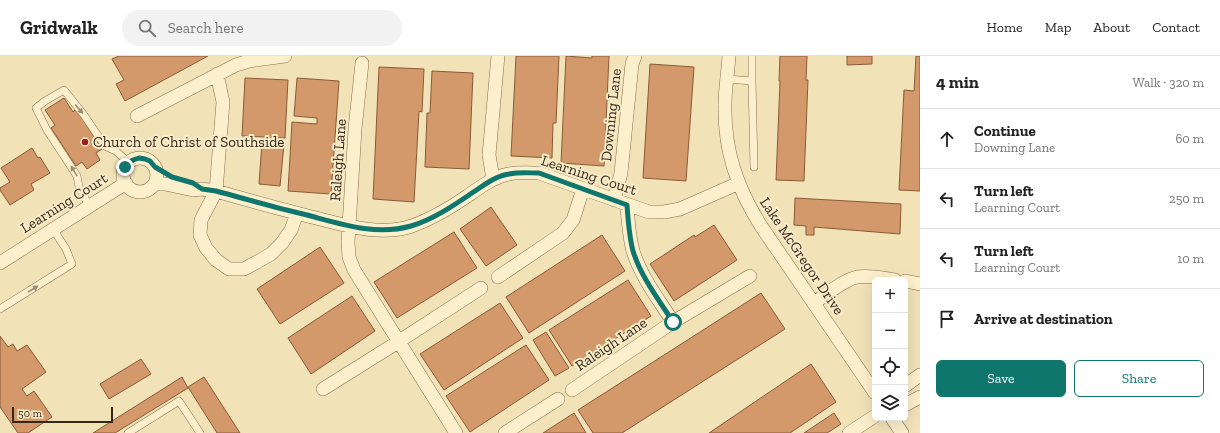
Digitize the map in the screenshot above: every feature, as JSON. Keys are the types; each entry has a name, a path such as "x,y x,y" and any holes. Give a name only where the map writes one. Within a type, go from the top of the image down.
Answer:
{"street":[{"path":"137,116 236,65 250,61 285,56"},
{"path":"493,179 489,155 498,56"},
{"name":"Downing Lane","path":"614,200 621,173 632,64 635,56"},
{"name":"Lake McGregor Drive","path":"729,56 725,105 726,137 729,153 744,197 760,226 872,389"},
{"name":"Raleigh Lane","path":"362,63 355,129 348,242 349,257 354,270 456,433"},
{"path":"217,74 223,102 216,191 201,220 200,235 206,248 216,260 229,269 244,269 271,254 282,243 291,230 297,213"},
{"name":"Learning Court","path":"202,189 193,183 172,177 145,159 139,158 133,160 125,167 124,173 126,183 133,190 139,192 149,190 155,184 165,184 193,190 202,189 216,191 349,226 379,230 411,226 426,220 454,205 493,179 508,174 524,172 539,173 649,212 664,212 680,209 739,183"},
{"path":"155,167 157,176 155,184"},
{"name":"Learning Court","path":"0,263 126,183"},
{"path":"498,277 563,234 573,220 583,189"},
{"path":"627,205 630,238 639,266 646,280 673,322"},
{"name":"Raleigh Lane","path":"572,390 673,322 750,276"},
{"path":"814,303 850,280 858,277 872,277"},
{"path":"908,282 920,284"},
{"path":"323,389 481,288"},
{"path":"906,385 920,375"},
{"path":"908,403 920,397"},
{"path":"504,433 558,399"},
{"path":"849,433 872,418"},
{"path":"894,421 902,433"}],"lane":[{"path":"752,56 754,167"},
{"path":"727,79 752,80"},
{"path":"89,206 79,188 77,176 47,130 36,108 64,90 84,115 105,146 116,151 129,163"},
{"path":"0,309 72,264 66,249 53,229"},
{"path":"128,433 180,401 200,433"}],"building":[{"path":"119,56 208,56 125,101 116,84 124,80 112,59"},
{"path":"516,56 559,56 556,123 553,123 552,158 511,156"},
{"path":"566,56 592,58 592,56 609,56 604,166 561,163"},
{"path":"780,56 807,56 806,80 808,80 804,181 776,180"},
{"path":"847,56 872,56 872,64 847,65"},
{"path":"916,56 920,56 920,191 899,190 904,90 914,91"},
{"path":"650,64 694,67 686,181 643,178"},
{"path":"379,67 424,69 422,112 419,111 414,202 373,199"},
{"path":"432,71 473,73 469,169 425,167 427,113 430,113"},
{"path":"245,78 288,80 285,138 242,136"},
{"path":"297,78 339,81 331,194 288,191 292,122 317,124 317,118 294,116"},
{"path":"64,98 73,112 76,109 102,149 96,153 100,160 87,169 82,162 76,166 51,128 55,125 45,110"},
{"path":"262,142 284,144 280,186 259,184"},
{"path":"32,148 38,158 40,157 50,173 31,184 34,190 10,205 0,190 0,188 10,182 1,168"},
{"path":"795,198 901,204 900,234 814,227 814,235 806,235 806,226 794,225"},
{"path":"491,207 517,245 486,266 460,229"},
{"path":"714,225 737,260 674,301 650,264 694,235 695,237"},
{"path":"454,232 477,268 397,318 374,282"},
{"path":"602,235 625,271 529,333 506,297"},
{"path":"320,247 344,283 280,324 257,289"},
{"path":"628,280 651,316 572,366 549,330"},
{"path":"761,293 785,329 622,433 593,433 578,410"},
{"path":"352,296 375,331 311,374 288,338"},
{"path":"500,303 523,338 444,390 420,354"},
{"path":"546,332 569,368 555,376 533,340"},
{"path":"0,336 8,347 13,344 17,351 27,345 46,372 22,389 27,396 34,391 52,417 28,433 18,433 0,407"},
{"path":"526,345 549,380 470,432 446,396"},
{"path":"141,359 151,374 109,399 100,384"},
{"path":"811,364 836,402 790,433 709,433"},
{"path":"182,377 188,388 115,433 93,433"},
{"path":"204,377 240,433 217,433 188,387"},
{"path":"574,413 586,433 543,433"},
{"path":"834,413 841,424 827,433 804,433"}],"place":[{"name":"Church of Christ of Southside","path":"85,142"}],"route":[{"path":"125,167 133,160 139,158 145,159 172,177 193,183 202,189 216,191 349,226 379,230 411,226 426,220 454,205 493,179 508,174 524,172 539,173 627,205 630,238 639,266 646,280 673,322"}]}
